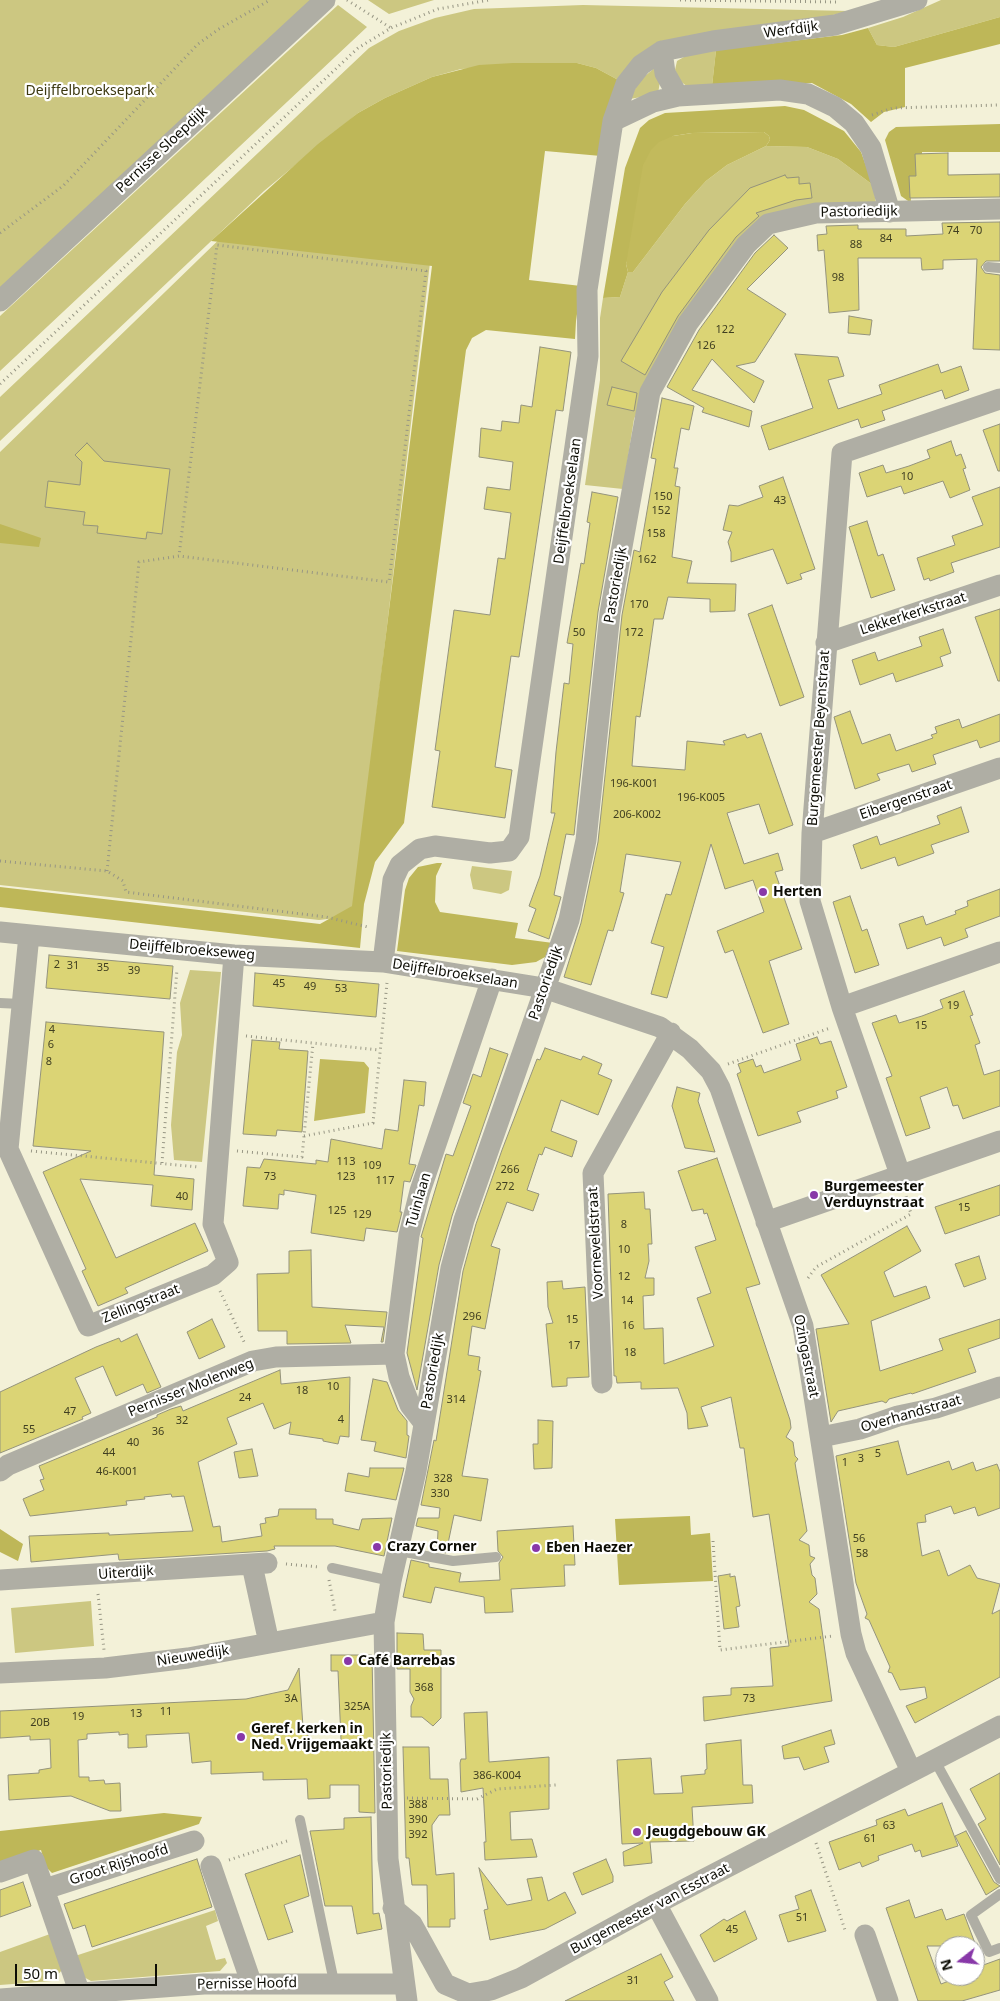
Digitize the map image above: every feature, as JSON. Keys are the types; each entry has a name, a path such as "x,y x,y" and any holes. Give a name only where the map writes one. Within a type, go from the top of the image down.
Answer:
{"street":[{"name":"Pernisse Sloepdijk","path":"0,301 325,0"},
{"name":"Werfdijk","path":"613,122 626,84 641,65 662,52 713,41 836,24 917,0"},
{"path":"662,52 665,73 678,96"},
{"path":"613,122 653,102 678,96 780,90 808,94 835,107 854,123 871,148 890,212"},
{"name":"Deijffelbroekselaan","path":"544,988 384,962 386,932 393,880 400,865 410,855 420,849 435,846 490,853 509,851 519,837 588,356 587,290 613,122"},
{"name":"Pastoriedijk","path":"405,1992 388,1859 384,1622 391,1580 416,1471 451,1268 464,1220 569,920 586,840 610,613 650,392 688,323 746,245 768,224 816,213 1000,209"},
{"name":"Burgemeester Beyenstraat","path":"901,1177 844,1015 810,901 812,833 842,453 1000,399"},
{"name":"Lekkerkerkstraat","path":"826,643 1000,585"},
{"name":"Eibergenstraat","path":"812,833 1000,768"},
{"name":"Deijffelbroekseweg","path":"0,932 234,955 384,962"},
{"name":"Zellingstraat","path":"29,935 8,1148 88,1326 213,1275"},
{"path":"844,1015 1000,952"},
{"path":"213,1275 228,1262 213,1224 234,955"},
{"name":"Tuinlaan","path":"424,1423 410,1405 398,1377 394,1354 409,1235 420,1191 492,979"},
{"name":"Ozingastraat","path":"544,988 660,1027 671,1033 711,1071 720,1088 803,1326 851,1634 856,1652 911,1771"},
{"name":"Voorneveldstraat","path":"602,1383 593,1173 671,1033"},
{"path":"766,1222 901,1177 1000,1141"},
{"name":"Pernisser Molenweg","path":"0,1471 17,1461 253,1361 276,1358 394,1354"},
{"name":"Overhandstraat","path":"821,1437 860,1429 898,1416 936,1408 1000,1387"},
{"path":"259,1564 269,1643"},
{"name":"Uiterdijk","path":"0,1580 259,1564"},
{"name":"Nieuwedijk","path":"0,1672 105,1668 188,1658 384,1622"},
{"name":"Burgemeester van Esstraat","path":"393,1908 412,1924 445,1984 468,1994 491,1990 521,1978 656,1904 1000,1726"},
{"name":"Groot Rijshoofd","path":"45,1890 194,1841"},
{"path":"0,1872 34,1860 80,1994"},
{"path":"211,1866 251,1982"},
{"path":"656,1904 708,2001"},
{"path":"865,1935 888,2001"},
{"name":"Pernisse Hoofd","path":"0,1999 251,1982 334,1982 405,1992"}],"lane":[{"path":"988,267 1000,268"},
{"path":"0,1003 21,1004"},
{"path":"399,1550 453,1561 496,1557"},
{"path":"329,1568 391,1580"},
{"path":"934,1759 1000,1879"},
{"path":"300,1820 305,1835 334,1982"},
{"path":"1000,1894 971,1915 989,1952 1000,1948"}],"path":[{"path":"0,233 63,186 198,44 219,29 270,0"},
{"path":"347,0 391,28"},
{"path":"0,384 358,48 391,28 438,9 489,0"},
{"name":"Werfdijk","path":"680,0 847,2"},
{"path":"854,123 893,108 1000,105"},
{"path":"107,871 139,562 179,556 389,582 426,271 217,245 179,556"},
{"path":"0,861 107,871 123,881 126,892 326,917 386,932"},
{"path":"162,1163 178,948"},
{"path":"304,1136 373,1123 387,984 384,962"},
{"path":"711,1071 844,1015"},
{"path":"228,1034 379,1050"},
{"path":"8,1148 162,1163 219,1159 302,1157 313,1043"},
{"path":"805,1285 809,1275 816,1267 910,1214 901,1177"},
{"path":"213,1275 253,1361"},
{"path":"713,1541 720,1650 851,1634"},
{"path":"259,1564 329,1568 339,1631"},
{"path":"95,1575 105,1668"},
{"path":"387,1797 477,1799 497,1789 556,1784"},
{"path":"810,1824 848,1941 865,1935"},
{"path":"211,1866 305,1835"}],"green space":[{"name":"Deijffelbroeksepark","path":"0,0 319,0 0,295"},
{"path":"368,0 434,0 389,14"},
{"path":"941,0 1000,0 1000,17 894,47 877,45 868,28 903,17"},
{"path":"338,5 367,27 0,371 0,316"},
{"path":"583,5 849,11 825,17 687,36 622,82 596,68 577,63 461,69 432,77 385,98 358,113 264,191 0,441 0,397 369,48 399,31 435,18 474,9"},
{"path":"716,50 712,86 688,87 680,81 675,70 677,61 689,54"},
{"path":"657,66 660,81 658,94 630,99 639,81"},
{"path":"766,146 807,147 838,159 873,185 876,203 769,215 650,381 634,419 623,489 585,485 600,380 600,318 603,298 620,297 628,272 633,272 685,204 706,181 727,165"},
{"path":"232,227 431,254 354,905 337,918 319,920 0,885 0,452"},
{"path":"472,866 512,871 509,890 501,894 473,889 470,875"},
{"path":"190,970 221,972 202,1162 174,1160 171,1125 177,1052 182,1035 180,1003"},
{"path":"91,1601 94,1646 15,1653 11,1608"},
{"path":"215,1910 218,1921 206,1926 216,1960 225,1958 227,1963 220,1971 91,1981 80,1975 75,1956"},
{"path":"50,1934 62,1970 52,1981 0,1985 0,1952"}],"shaded area":[{"path":"1000,17 1000,44 905,68 905,107 884,112 871,122 851,104 812,83 712,86 716,50 842,35 868,28 877,45 894,47"},
{"path":"577,63 596,68 622,82 601,156 545,151 529,280 581,286 575,339 486,330 472,338 466,350 404,823 375,862 364,904 360,948 0,907 0,887 320,924 352,906 432,266 211,241 318,144 358,113 385,98 432,77 479,65"},
{"path":"785,106 804,110 844,131 861,152 873,185 838,159 807,147 766,146 770,140 769,136 764,132 692,133 673,136 626,264 628,272 620,297 603,298 625,168 640,128 649,120 665,113"},
{"path":"1000,124 1000,152 922,152 923,180 910,180 911,203 901,196 885,140 889,132 896,127"},
{"path":"764,132 769,136 770,140 766,146 727,165 706,181 685,204 633,272 628,272 626,264 643,165 651,150 659,142 673,136 692,133"},
{"path":"0,524 41,538 39,547 0,543"},
{"path":"442,863 436,876 435,902 440,912 518,923 515,938 553,943 545,957 536,962 512,965 397,951 405,890 409,878 418,867"},
{"path":"320,1059 364,1062 369,1068 365,1113 314,1121"},
{"path":"690,1516 691,1535 710,1533 713,1581 619,1585 615,1519"},
{"path":"0,1529 23,1544 18,1561 0,1552"},
{"path":"164,1813 202,1817 199,1824 52,1873 46,1867 41,1850 0,1864 0,1831"}],"building":[{"path":"948,153 948,175 1000,174 1000,197 910,198 909,176 916,176 915,154"},
{"path":"785,175 787,178 799,177 799,184 810,183 812,198 796,200 756,213 759,216 736,237 678,316 645,375 621,361 662,292 709,230 750,188"},
{"path":"1000,222 1000,261 986,261 981,267 985,273 1000,275 1000,350 973,349 977,259 943,260 943,269 922,270 921,258 858,258 859,310 829,313 824,250 818,251 817,235 827,234 826,226 858,225 858,229 906,229 906,236 943,234 942,223"},
{"path":"774,235 788,248 747,289 786,314 755,362 736,366 764,381 754,403 712,359 692,390 752,411 749,427 702,412 704,408 667,387 699,330 755,253"},
{"path":"849,316 872,320 870,335 848,333"},
{"path":"540,347 571,352 563,411 556,410 519,657 511,656 495,767 512,770 505,818 432,807 440,751 435,750 454,610 490,615 498,558 505,559 511,513 484,509 487,487 510,490 513,462 479,457 481,428 501,431 502,421 519,423 521,405 532,407"},
{"path":"795,354 838,357 844,376 828,380 838,409 882,394 879,385 938,364 941,373 961,366 969,390 945,399 942,390 882,411 885,420 861,428 858,419 769,450 761,426 813,408"},
{"path":"612,387 637,393 634,411 607,405"},
{"path":"662,398 694,406 689,430 681,428 674,468 678,468 675,486 680,487 672,557 692,561 687,583 736,584 735,611 710,612 710,599 668,597 663,619 654,619 640,717 636,716 632,766 685,770 687,741 725,745 723,741 745,734 747,738 761,733 793,825 769,834 759,804 727,813 744,864 778,853 783,870 775,872 802,949 769,961 789,1024 763,1033 733,950 725,953 717,931 764,912 753,880 725,889 711,844 667,998 651,994 664,947 651,943 666,894 671,895 681,862 626,854 620,892 624,893 613,931 608,930 591,985 564,977 581,923 598,842 622,615 634,550 640,552 656,459 651,458"},
{"path":"1000,424 1000,471 998,471 983,430"},
{"path":"951,441 956,456 961,454 966,468 963,469 970,490 950,498 943,481 904,494 901,486 867,497 859,473 883,465 886,473 909,466 930,458 927,450"},
{"path":"87,443 104,461 170,469 162,534 147,532 146,539 97,533 98,526 83,525 85,512 45,507 48,481 80,485 82,462 75,455"},
{"path":"783,477 815,569 800,574 802,579 787,584 773,549 731,562 728,542 732,532 723,530 729,505 738,506 763,497 759,486"},
{"path":"1000,487 1000,547 951,563 954,572 930,581 929,578 924,580 917,558 955,545 952,536 983,525 972,497"},
{"path":"592,492 618,497 598,612 574,835 566,834 554,895 561,897 549,939 528,931 536,909 529,906 540,876 555,813 551,813 556,752 564,683 569,684 573,644 567,643 581,563 584,564 590,523 587,522"},
{"path":"867,521 878,556 883,554 895,590 871,598 849,527"},
{"path":"772,605 804,697 780,706 748,614"},
{"path":"1000,609 1000,681 998,681 975,617"},
{"path":"943,629 951,653 940,657 943,666 896,682 893,673 860,685 852,660 875,652 878,661 922,646 919,637"},
{"path":"850,711 862,744 890,734 896,751 933,738 931,735 937,733 935,727 959,719 962,728 1000,714 1000,741 980,748 977,740 933,755 936,764 912,772 909,764 877,774 880,780 855,789 834,717"},
{"path":"961,807 969,832 931,845 934,853 898,866 895,857 861,869 853,845 877,836 880,845 940,824 937,816"},
{"path":"1000,889 1000,916 965,929 968,937 944,946 941,937 907,949 899,924 923,916 926,925 956,914 955,911 968,906 967,901"},
{"path":"850,896 862,931 867,929 879,965 855,973 833,902"},
{"path":"49,955 173,966 170,999 46,988"},
{"path":"255,973 379,984 376,1017 253,1006"},
{"path":"964,991 973,1015 970,1016 980,1043 975,1045 984,1075 1000,1070 1000,1106 963,1119 958,1105 953,1106 947,1087 920,1097 930,1128 906,1136 886,1078 892,1076 872,1023 896,1015 899,1023 922,1016 943,1008 940,1000"},
{"path":"46,1022 164,1032 154,1175 194,1179 192,1210 151,1206 153,1185 80,1179 116,1258 195,1223 208,1251 125,1288 128,1293 98,1306 82,1271 86,1269 43,1172 91,1151 33,1146"},
{"path":"817,1037 820,1044 831,1041 847,1087 836,1091 838,1098 797,1112 801,1122 758,1136 737,1074 741,1072 738,1064 753,1059 756,1067 761,1065 764,1073 801,1060 796,1044"},
{"path":"252,1040 280,1042 279,1049 308,1051 302,1132 277,1130 276,1136 243,1134"},
{"path":"490,1048 508,1054 452,1216 439,1265 417,1390 407,1353 423,1238 421,1237 446,1154 453,1156 471,1106 463,1103 473,1074 481,1077"},
{"path":"545,1048 581,1060 583,1056 602,1064 598,1074 612,1080 598,1115 561,1100 551,1131 577,1141 572,1157 545,1147 542,1155 539,1154 527,1190 539,1194 533,1211 507,1202 491,1246 500,1249 485,1329 472,1326 468,1355 480,1357 478,1370 481,1371 462,1476 488,1479 481,1521 454,1515 446,1553 437,1551 438,1531 416,1526 418,1518 439,1518 440,1508 421,1505 434,1440 436,1441 463,1271 476,1224 502,1150 537,1059 540,1060"},
{"path":"404,1080 426,1082 424,1106 419,1105 409,1164 416,1165 410,1182 404,1181 400,1212 402,1212 397,1232 366,1228 364,1241 311,1233 316,1195 284,1190 284,1195 279,1194 278,1209 243,1206 247,1167 260,1168 264,1159 316,1164 316,1160 328,1162 331,1139 382,1149 385,1129 398,1131"},
{"path":"677,1087 700,1093 698,1101 715,1152 685,1148 672,1106"},
{"path":"717,1158 760,1284 746,1288 790,1420 791,1428 786,1437 793,1442 795,1456 798,1459 795,1463 807,1531 799,1540 809,1545 810,1556 815,1558 810,1564 812,1575 815,1578 817,1594 809,1602 819,1609 832,1701 704,1721 703,1697 731,1695 731,1688 773,1686 770,1648 789,1646 769,1514 753,1517 744,1448 740,1448 731,1397 701,1407 708,1426 688,1429 687,1413 678,1388 641,1389 641,1382 617,1383 616,1376 614,1376 608,1194 644,1192 645,1209 650,1209 652,1244 648,1244 649,1261 645,1278 654,1278 654,1295 643,1296 644,1329 663,1328 664,1364 714,1346 697,1298 711,1293 695,1247 716,1240 707,1213 704,1214 703,1209 692,1211 678,1171"},
{"path":"1000,1185 1000,1215 945,1234 935,1207"},
{"path":"907,1226 921,1251 884,1272 894,1297 926,1286 930,1298 871,1321 880,1371 943,1350 939,1339 1000,1319 1000,1338 968,1349 976,1372 912,1394 889,1399 886,1403 882,1401 838,1411 831,1422 816,1329 849,1324 821,1275"},
{"path":"311,1250 312,1307 387,1312 383,1342 381,1342 384,1327 345,1325 351,1343 287,1344 287,1331 258,1331 257,1274 289,1273 289,1251"},
{"path":"979,1256 986,1279 964,1287 955,1264"},
{"path":"562,1281 563,1289 585,1287 589,1377 567,1378 567,1386 552,1387 546,1324 553,1323 548,1307 547,1282"},
{"path":"212,1319 225,1347 199,1359 187,1332"},
{"path":"137,1334 161,1387 147,1393 143,1384 116,1396 103,1366 75,1378 91,1413 82,1417 83,1419 0,1453 0,1392 96,1347 119,1338 121,1342"},
{"path":"280,1370 281,1384 350,1377 349,1437 340,1436 338,1444 323,1441 323,1439 289,1434 291,1422 274,1429 263,1403 227,1418 237,1444 198,1462 213,1527 220,1526 222,1542 262,1536 260,1524 266,1523 265,1518 278,1516 279,1509 316,1509 316,1519 333,1519 333,1524 359,1530 362,1519 392,1518 384,1556 335,1546 274,1546 275,1549 267,1551 119,1560 118,1554 31,1562 29,1536 193,1531 184,1496 172,1497 171,1494 144,1497 145,1499 126,1501 127,1505 30,1516 23,1499 44,1490 40,1480 44,1479 39,1466 157,1417 157,1415 171,1409 181,1406 183,1411"},
{"path":"373,1379 387,1382 398,1410 407,1421 407,1435 409,1436 406,1458 374,1451 376,1442 361,1440"},
{"path":"538,1420 553,1421 552,1468 534,1469 533,1444 538,1444"},
{"path":"898,1441 907,1475 949,1461 952,1470 973,1462 976,1471 997,1464 1000,1472 1000,1508 978,1516 975,1507 954,1514 951,1506 925,1515 926,1522 917,1523 922,1556 939,1550 948,1576 970,1565 977,1578 1000,1584 992,1614 1000,1610 1000,1677 915,1723 906,1706 927,1698 925,1687 900,1690 892,1673 888,1672 890,1667 869,1620 865,1618 867,1614 856,1583 836,1456"},
{"path":"252,1449 258,1476 239,1478 234,1452"},
{"path":"370,1468 404,1468 396,1500 345,1491 348,1473 369,1477"},
{"path":"573,1526 575,1565 564,1565 565,1586 511,1589 513,1612 485,1613 484,1597 435,1587 431,1603 403,1597 411,1560 429,1564 429,1567 461,1573 459,1582 500,1580 499,1563 503,1557 498,1551 497,1531"},
{"path":"730,1574 730,1577 735,1576 740,1606 736,1607 739,1627 724,1629 718,1576"},
{"path":"397,1633 423,1634 424,1650 441,1650 441,1718 433,1726 422,1717 411,1717 411,1706 414,1699 410,1692 410,1669 397,1669"},
{"path":"331,1655 372,1655 375,1813 359,1812 359,1785 330,1785 330,1798 308,1799 307,1779 263,1780 263,1772 211,1774 211,1761 192,1763 189,1733 146,1735 147,1747 128,1748 128,1734 119,1735 119,1732 87,1734 87,1739 78,1740 79,1777 89,1777 89,1781 104,1780 105,1784 120,1783 121,1811 110,1811 71,1796 9,1800 8,1775 39,1773 39,1770 51,1768 50,1739 30,1740 30,1736 0,1738 0,1711 246,1699 288,1690 299,1668 303,1727 308,1726 308,1742 341,1740 338,1671 331,1671"},
{"path":"487,1712 489,1762 549,1757 549,1809 510,1812 511,1840 532,1839 537,1857 485,1860 483,1788 461,1792 460,1763 461,1759 466,1759 464,1713"},
{"path":"831,1730 835,1744 824,1747 829,1762 804,1770 799,1757 784,1759 782,1746"},
{"path":"741,1740 743,1785 752,1785 753,1803 692,1807 694,1841 650,1842 652,1863 624,1866 623,1852 643,1843 622,1844 617,1760 651,1758 654,1794 683,1793 681,1776 705,1774 707,1769 706,1744"},
{"path":"403,1747 429,1747 430,1779 448,1779 450,1815 439,1815 432,1825 432,1830 436,1875 454,1873 455,1919 450,1919 450,1927 428,1927 427,1885 412,1885 409,1858 406,1858"},
{"path":"1000,1773 1000,1865 978,1824 986,1819 970,1789"},
{"path":"942,1803 958,1846 922,1857 920,1850 915,1852 912,1844 878,1856 879,1860 862,1867 860,1862 839,1870 829,1842 877,1825 876,1820 905,1809 908,1816"},
{"path":"371,1817 373,1914 379,1913 382,1929 357,1934 352,1906 325,1906 310,1831 344,1829 344,1818"},
{"path":"966,1831 994,1882 1000,1886 986,1895 955,1836"},
{"path":"300,1855 309,1896 284,1905 293,1932 268,1940 245,1874"},
{"path":"197,1859 212,1907 92,1947 85,1925 73,1929 64,1904"},
{"path":"606,1859 613,1876 613,1882 582,1895 573,1873"},
{"path":"479,1868 507,1905 532,1900 527,1879 542,1877 548,1901 565,1892 576,1913 545,1929 490,1940 484,1910 488,1909"},
{"path":"23,1882 31,1906 0,1917 0,1890"},
{"path":"811,1890 826,1931 788,1942 779,1915 799,1909 795,1896"},
{"path":"909,1900 915,1918 942,1909 946,1920 964,1914 972,1936 935,1936 935,1946 927,1946 935,1968 935,1986 985,1986 985,1964 1000,1959 1000,1990 962,2001 918,2001 886,1908"},
{"path":"745,1911 757,1939 714,1962 700,1935 724,1919 727,1921"},
{"path":"661,1954 673,1977 664,1982 674,2001 565,2001"}],"place":[{"name":"Herten","path":"763,892"},
{"name":"Burgemeester Verduynstraat","path":"814,1195"},
{"name":"Crazy Corner","path":"377,1547"},
{"name":"Eben Haezer","path":"536,1548"},
{"name":"Café Barrebas","path":"348,1661"},
{"name":"Geref. kerken in Ned. Vrijgemaakt","path":"241,1737"},
{"name":"Jeugdgebouw GK","path":"637,1832"}]}
